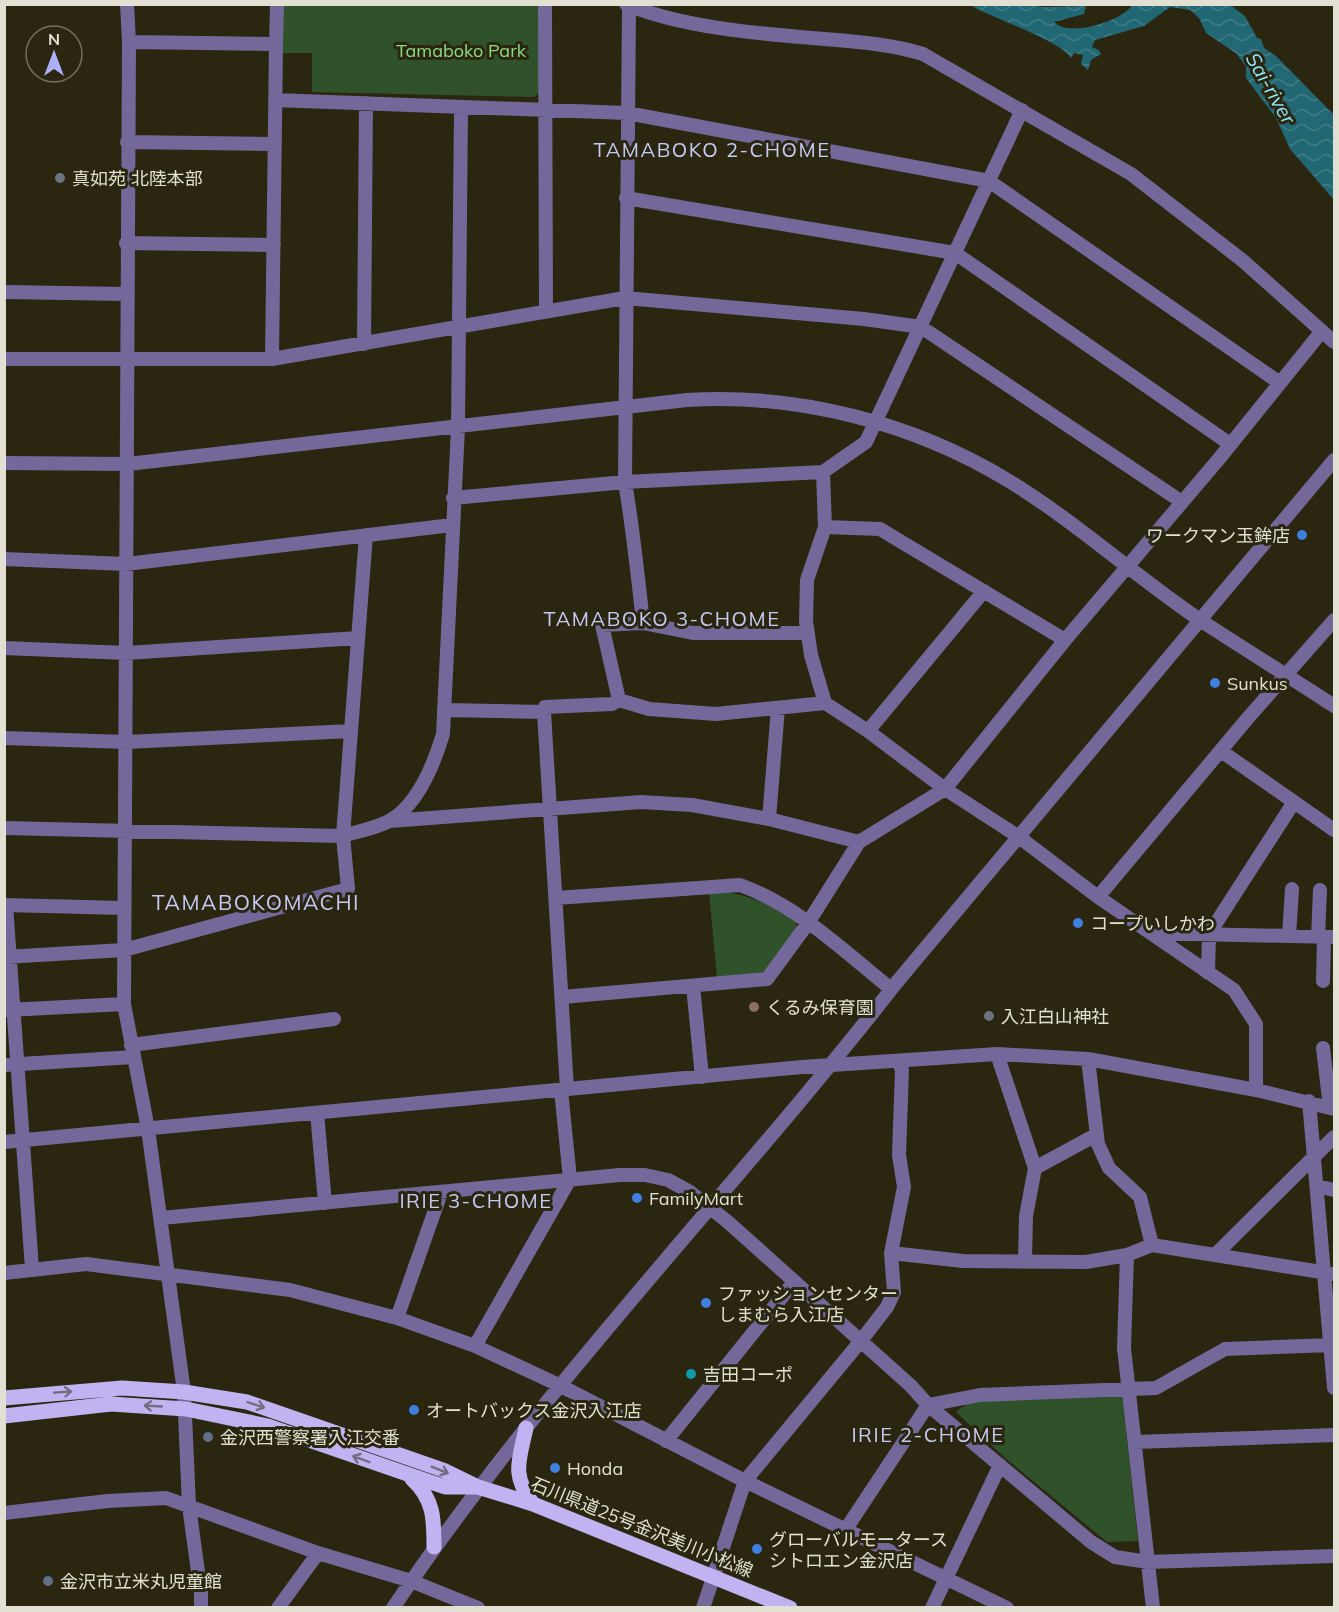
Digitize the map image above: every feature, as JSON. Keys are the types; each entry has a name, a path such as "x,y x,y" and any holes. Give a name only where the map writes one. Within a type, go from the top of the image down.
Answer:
{"main road":[{"name":"石川県道25号金沢美川小松線","path":"4,1398 122,1388 184,1392 247,1402 443,1470 478,1487 533,1504 790,1608"},
{"name":"石川県道25号金沢美川小松線","path":"4,1416 111,1404 186,1409 268,1426 410,1477 445,1487 478,1487"},
{"path":"526,1428 517,1468 518,1482 533,1504"},
{"path":"410,1477 425,1493 433,1511 434,1547"}],"street":[{"path":"127,4 129,42 126,243 128,464 124,1004 148,1128 161,1218 166,1274 184,1392 189,1506 201,1608"},
{"path":"272,359 277,4"},
{"path":"545,4 546,311"},
{"path":"643,623 625,482 627,5 679,20 791,36 896,46 923,54 1131,174 1242,260 1335,342"},
{"path":"129,42 276,44"},
{"path":"275,100 627,113 988,181 1280,383"},
{"path":"364,344 366,103"},
{"path":"390,821 410,804 436,757 443,734 458,428 460,107"},
{"path":"453,498 625,482 822,472 866,442 1022,110"},
{"path":"127,142 275,144"},
{"path":"626,198 955,253 1230,444"},
{"path":"126,243 274,245"},
{"path":"4,292 126,294"},
{"path":"4,359 272,359 625,298 792,311 921,327 1182,502"},
{"path":"562,997 767,979 808,923 859,842 945,789 1065,640 1322,331"},
{"path":"4,463 128,464 458,428 625,406 722,398 781,401 876,423 933,441 1009,481 1201,620 1335,706"},
{"path":"393,1608 478,1487 559,1385 709,1206 833,1064 891,989 1335,460"},
{"path":"822,472 825,526 807,580 808,633 825,703"},
{"path":"4,559 126,564 452,525"},
{"path":"825,526 880,529 1065,640"},
{"path":"7,957 124,950 348,889 343,836 366,535"},
{"path":"868,731 984,591"},
{"path":"1098,897 1335,620"},
{"path":"619,700 602,625 643,623 693,633 808,633"},
{"path":"4,648 126,653 358,638"},
{"path":"475,1346 570,1179 545,707 612,704 619,700 650,709 716,714 825,703 868,731 945,789 1019,837 1098,897 1234,990 1256,1024 1256,1090"},
{"path":"769,819 778,708"},
{"path":"444,710 544,712"},
{"path":"4,738 127,742 351,731"},
{"path":"1221,751 1335,830"},
{"path":"4,828 343,836 390,821 641,802 671,803 769,819 859,842"},
{"path":"1208,972 1209,934 1294,802"},
{"path":"556,898 740,885 766,894 808,923 891,989"},
{"path":"1289,936 1292,889"},
{"path":"1320,890 1325,937 1323,981"},
{"path":"32,1269 23,1140 11,1064 5,905 124,908"},
{"path":"1151,933 1325,937"},
{"path":"693,986 702,1077"},
{"path":"9,1010 124,1004"},
{"path":"11,1064 132,1051 334,1019"},
{"path":"4,1142 833,1064 997,1054 1088,1059 1256,1090 1309,1101 1332,1109 1323,1048"},
{"path":"997,1054 1035,1168 1026,1216 1025,1260"},
{"path":"1088,1059 1096,1135 1109,1168 1140,1197 1152,1245"},
{"path":"703,1608 745,1481 861,1342 887,1307 894,1292 891,1253 904,1187 899,1155 902,1070 897,1061"},
{"path":"1309,1101 1313,1159 1330,1274 1331,1345 1335,1388"},
{"path":"317,1113 325,1203"},
{"path":"1035,1168 1096,1135"},
{"path":"1215,1255 1335,1137"},
{"path":"161,1218 570,1179 645,1175 668,1180 709,1206 928,1405 1091,1542 1114,1557 1148,1562 1335,1556"},
{"path":"1317,1186 1335,1190"},
{"path":"397,1318 441,1193"},
{"path":"891,1253 963,1261 1086,1262 1127,1255 1152,1245 1330,1274"},
{"path":"1127,1255 1124,1348 1153,1608"},
{"path":"4,1273 86,1264 290,1290 397,1318 475,1346 559,1385 745,1481 1007,1608"},
{"path":"666,1441 794,1282"},
{"path":"846,1529 928,1405 980,1395 1156,1388 1226,1348 1331,1345"},
{"path":"1135,1442 1335,1435"},
{"path":"932,1608 1000,1465"},
{"path":"4,1513 141,1498 165,1498 318,1553 411,1581 478,1608"},
{"path":"278,1608 318,1553"}],"green space":[{"name":"Tamaboko Park","path":"283,5 540,5 540,92 534,97 312,92 312,53 283,53"},
{"path":"709,892 745,896 775,909 796,922 796,927 767,972 717,978"},
{"path":"1122,1394 1138,1541 1107,1542 1004,1457 956,1412 970,1402"}],"water":[{"name":"Sai-river","path":"970,5 1086,6 1084,14 1054,22 1061,27 1082,28 1095,26 1118,17 1132,5 1230,5 1245,16 1257,38 1261,39 1264,48 1276,56 1334,115 1334,200 1290,149 1276,118 1246,78 1246,67 1237,54 1206,33 1199,18 1190,10 1170,7 1144,26 1095,40 1092,47 1099,50 1101,54 1091,60 1088,70 1081,64 1083,55 1074,53 1071,58 1055,44"}],"place":[{"name":"真如苑 北陸本部","path":"60,178"},
{"name":"ワークマン玉鉾店","path":"1302,535"},
{"name":"Sunkus","path":"1215,683"},
{"name":"コープいしかわ","path":"1078,923"},
{"name":"くるみ保育園","path":"754,1007"},
{"name":"入江白山神社","path":"989,1016"},
{"name":"FamilyMart","path":"637,1198"},
{"name":"ファッションセンター しまむら入江店","path":"706,1303"},
{"name":"吉田コーポ","path":"691,1374"},
{"name":"オートバックス金沢入江店","path":"414,1410"},
{"name":"金沢西警察署入江交番","path":"208,1437"},
{"name":"Honda","path":"555,1468"},
{"name":"グローバルモータース シトロエン金沢店","path":"757,1549"},
{"name":"金沢市立米丸児童館","path":"48,1581"}],"district":[{"name":"TAMABOKO 2-CHOME","path":"712,149"},
{"name":"TAMABOKO 3-CHOME","path":"662,618"},
{"name":"TAMABOKOMACHI","path":"256,902"},
{"name":"IRIE 3-CHOME","path":"476,1200"},
{"name":"IRIE 2-CHOME","path":"928,1434"}]}
